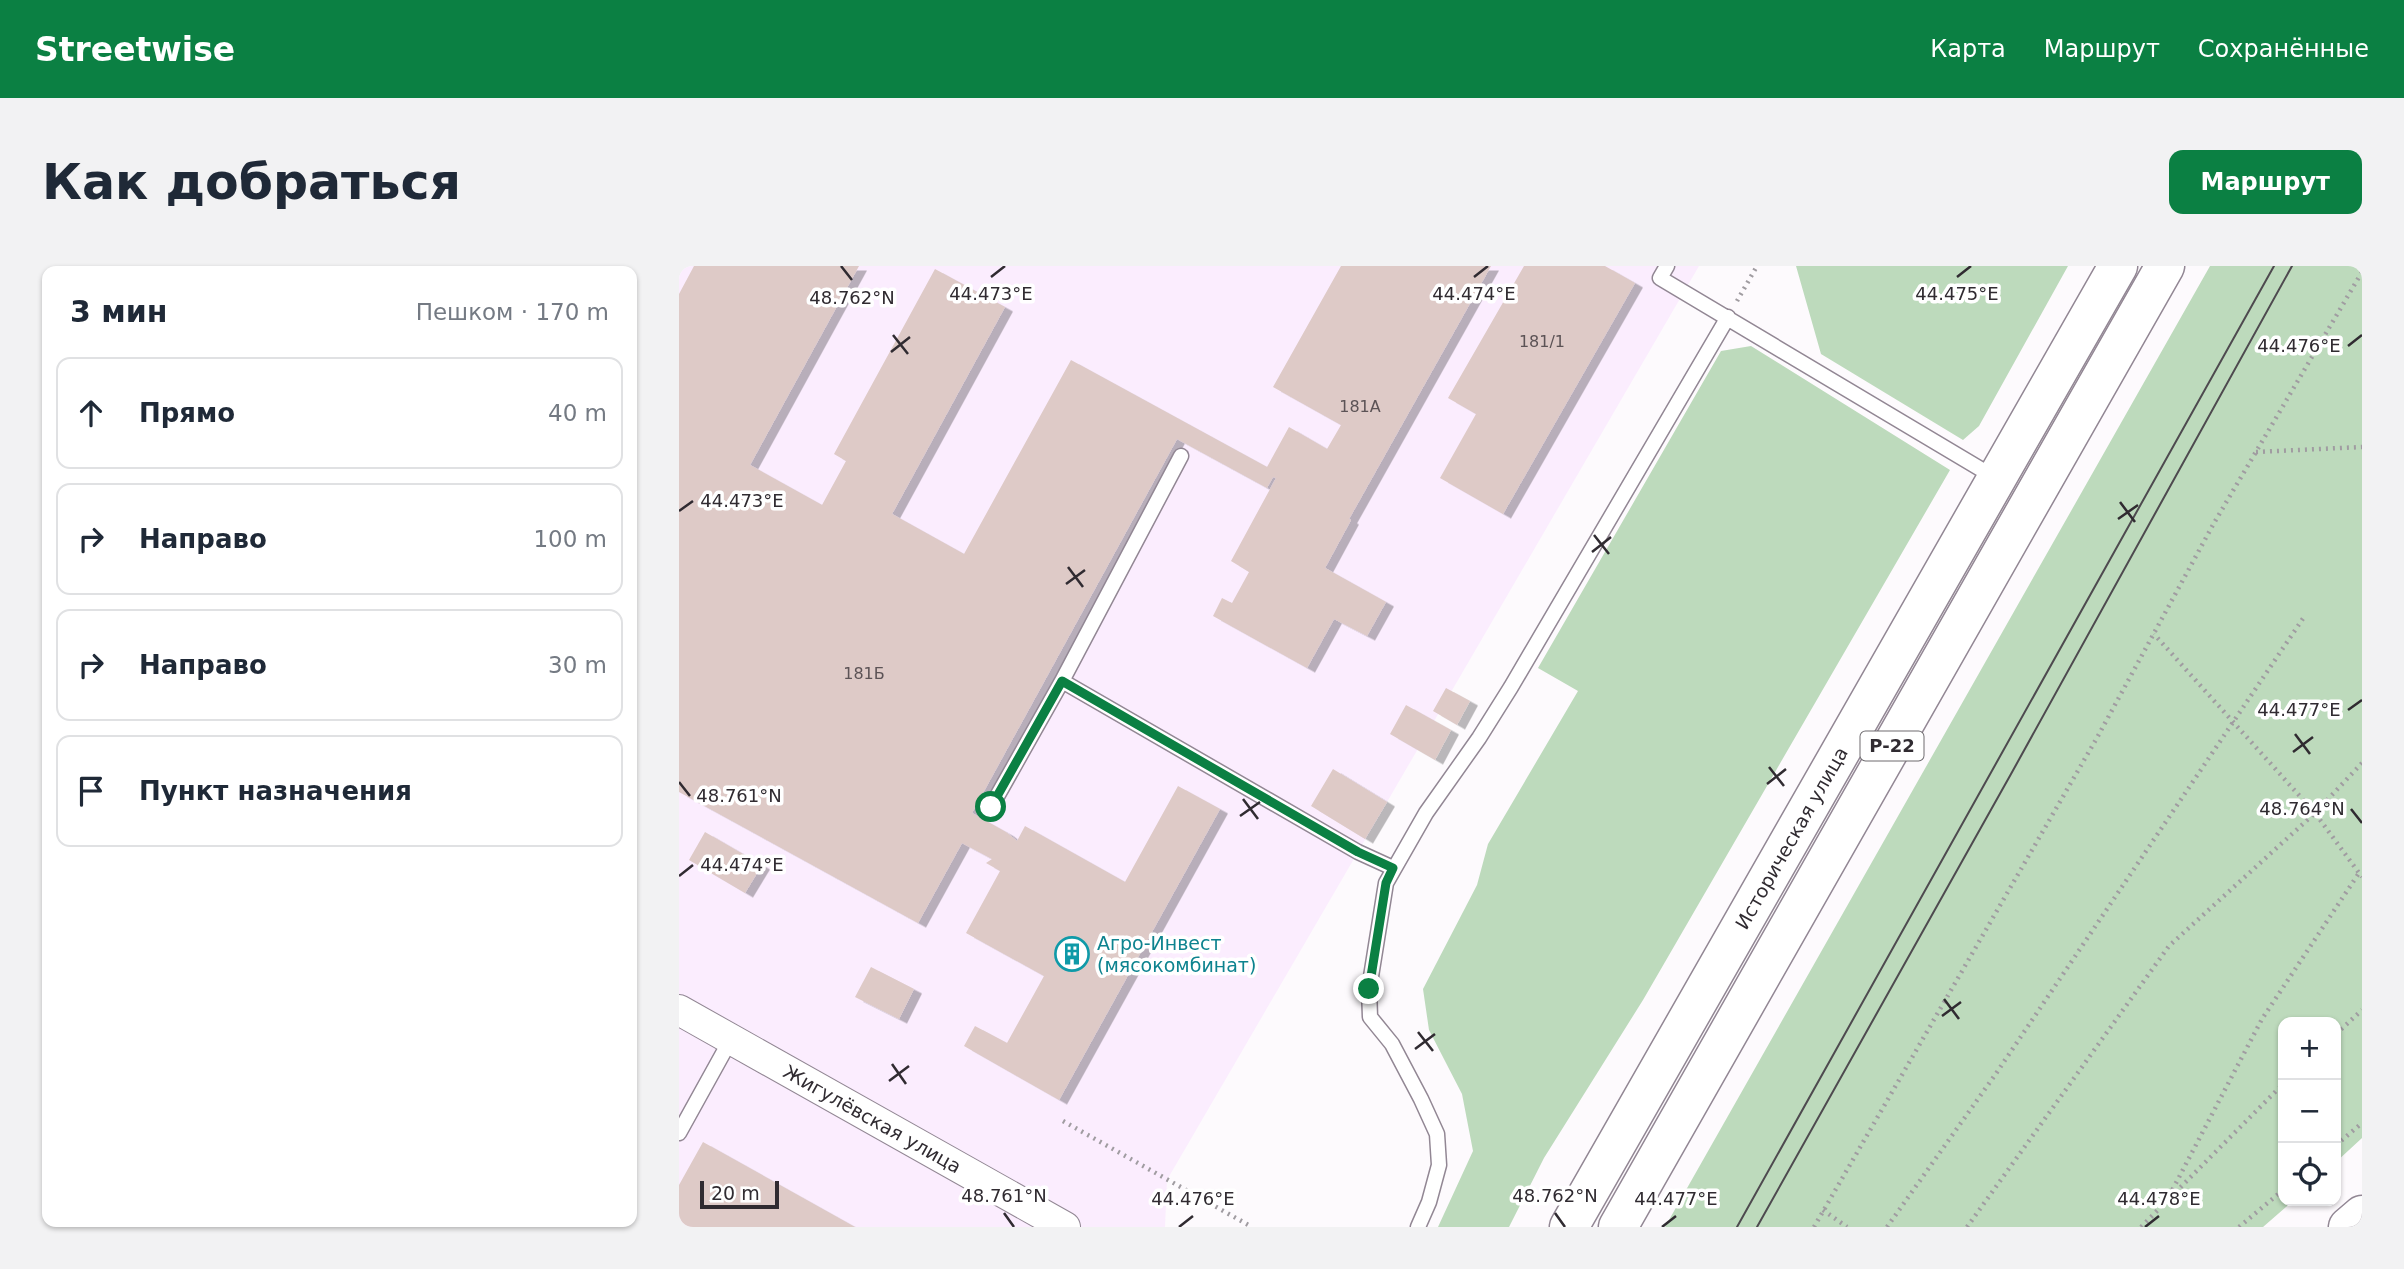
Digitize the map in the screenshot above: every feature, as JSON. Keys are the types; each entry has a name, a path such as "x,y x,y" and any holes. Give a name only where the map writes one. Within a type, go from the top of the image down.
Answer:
{"main road":[{"name":"Историческая улица","path":"1569,1227 1999,479 2118,266"},
{"name":"Р-22","path":"1618,1227 2165,266"},
{"path":"2348,1227 2362,1214"}],"street":[{"name":"Жигулёвская улица","path":"679,1010 1065,1227"}],"lane":[{"path":"1667,266 1660,278 1999,479"},
{"path":"1418,1227 1429,1202 1439,1165 1437,1134 1392,1044 1370,1017 1369,989 1386,883 1426,813 1511,687 1728,317"},
{"path":"991,807 1062,681 1181,456"},
{"path":"1062,681 1358,852 1393,868"},
{"path":"679,1133 730,1039"}],"path":[{"path":"1728,317 1757,266"},
{"path":"1814,1227 2091,748 2256,452 2362,272"},
{"path":"2256,452 2362,447"},
{"path":"1887,1227 1996,1075 2304,617"},
{"path":"2154,634 2315,813 2361,875 2262,1019 2166,1202"},
{"path":"1967,1227 2169,946 2315,813 2362,763"},
{"path":"2341,1029 2362,1010"},
{"path":"2141,1227 2278,1089"},
{"path":"1063,1121 1252,1227"},
{"path":"2338,1143 2362,1123"},
{"path":"2239,1227 2278,1194"},
{"path":"1823,1210 1847,1227"}],"shaded area":[{"path":"679,266 1699,266 1167,1180 1165,1227 679,1227"}],"green space":[{"path":"1796,266 2068,266 1979,426 1963,440 1821,354"},
{"path":"2210,266 2362,266 2362,1138 2341,1157 2341,1017 2278,1017 2278,1206 2287,1206 2263,1227 1665,1227"},
{"path":"1751,346 1950,470 1643,1000 1544,1158 1509,1227 1438,1227 1473,1151 1462,1094 1429,1030 1423,989 1477,885 1488,844 1578,691 1538,668 1721,351"}],"building":[{"path":"694,266 859,266 750,465 822,505 846,461 834,454 935,269 1005,307 892,514 964,554 1071,360 1267,467 1289,427 1327,449 1341,425 1273,387 1341,266 1491,266 1349,519 1351,520 1325,568 1386,602 1367,636 1334,619 1307,668 1213,616 1222,598 1232,603 1249,572 1231,561 1276,478 1273,477 1267,488 1177,439 972,813 1017,841 1025,826 1125,882 1178,786 1220,809 1059,1100 964,1046 975,1026 1007,1043 1044,976 966,933 1000,871 986,863 992,859 962,843 918,923 679,792 679,294"},
{"path":"1524,266 1605,266 1635,283 1503,514 1440,478 1476,414 1448,398"},
{"path":"1446,688 1470,701 1457,725 1433,711"},
{"path":"1406,705 1451,730 1435,760 1390,734"},
{"path":"1333,769 1387,802 1365,839 1311,806"},
{"path":"705,832 762,865 745,893 689,860"},
{"path":"871,967 914,989 899,1019 855,997"},
{"path":"703,1142 855,1227 679,1227 679,1185"}],"tram line":[{"path":"1737,1227 2274,266"},
{"path":"1757,1227 2292,266"}],"place":[{"name":"Агро-Инвест (мясокомбинат)","path":"1072,954"}],"route":[{"path":"991,807 1062,681 1358,852 1393,868 1386,883 1369,989"}]}
